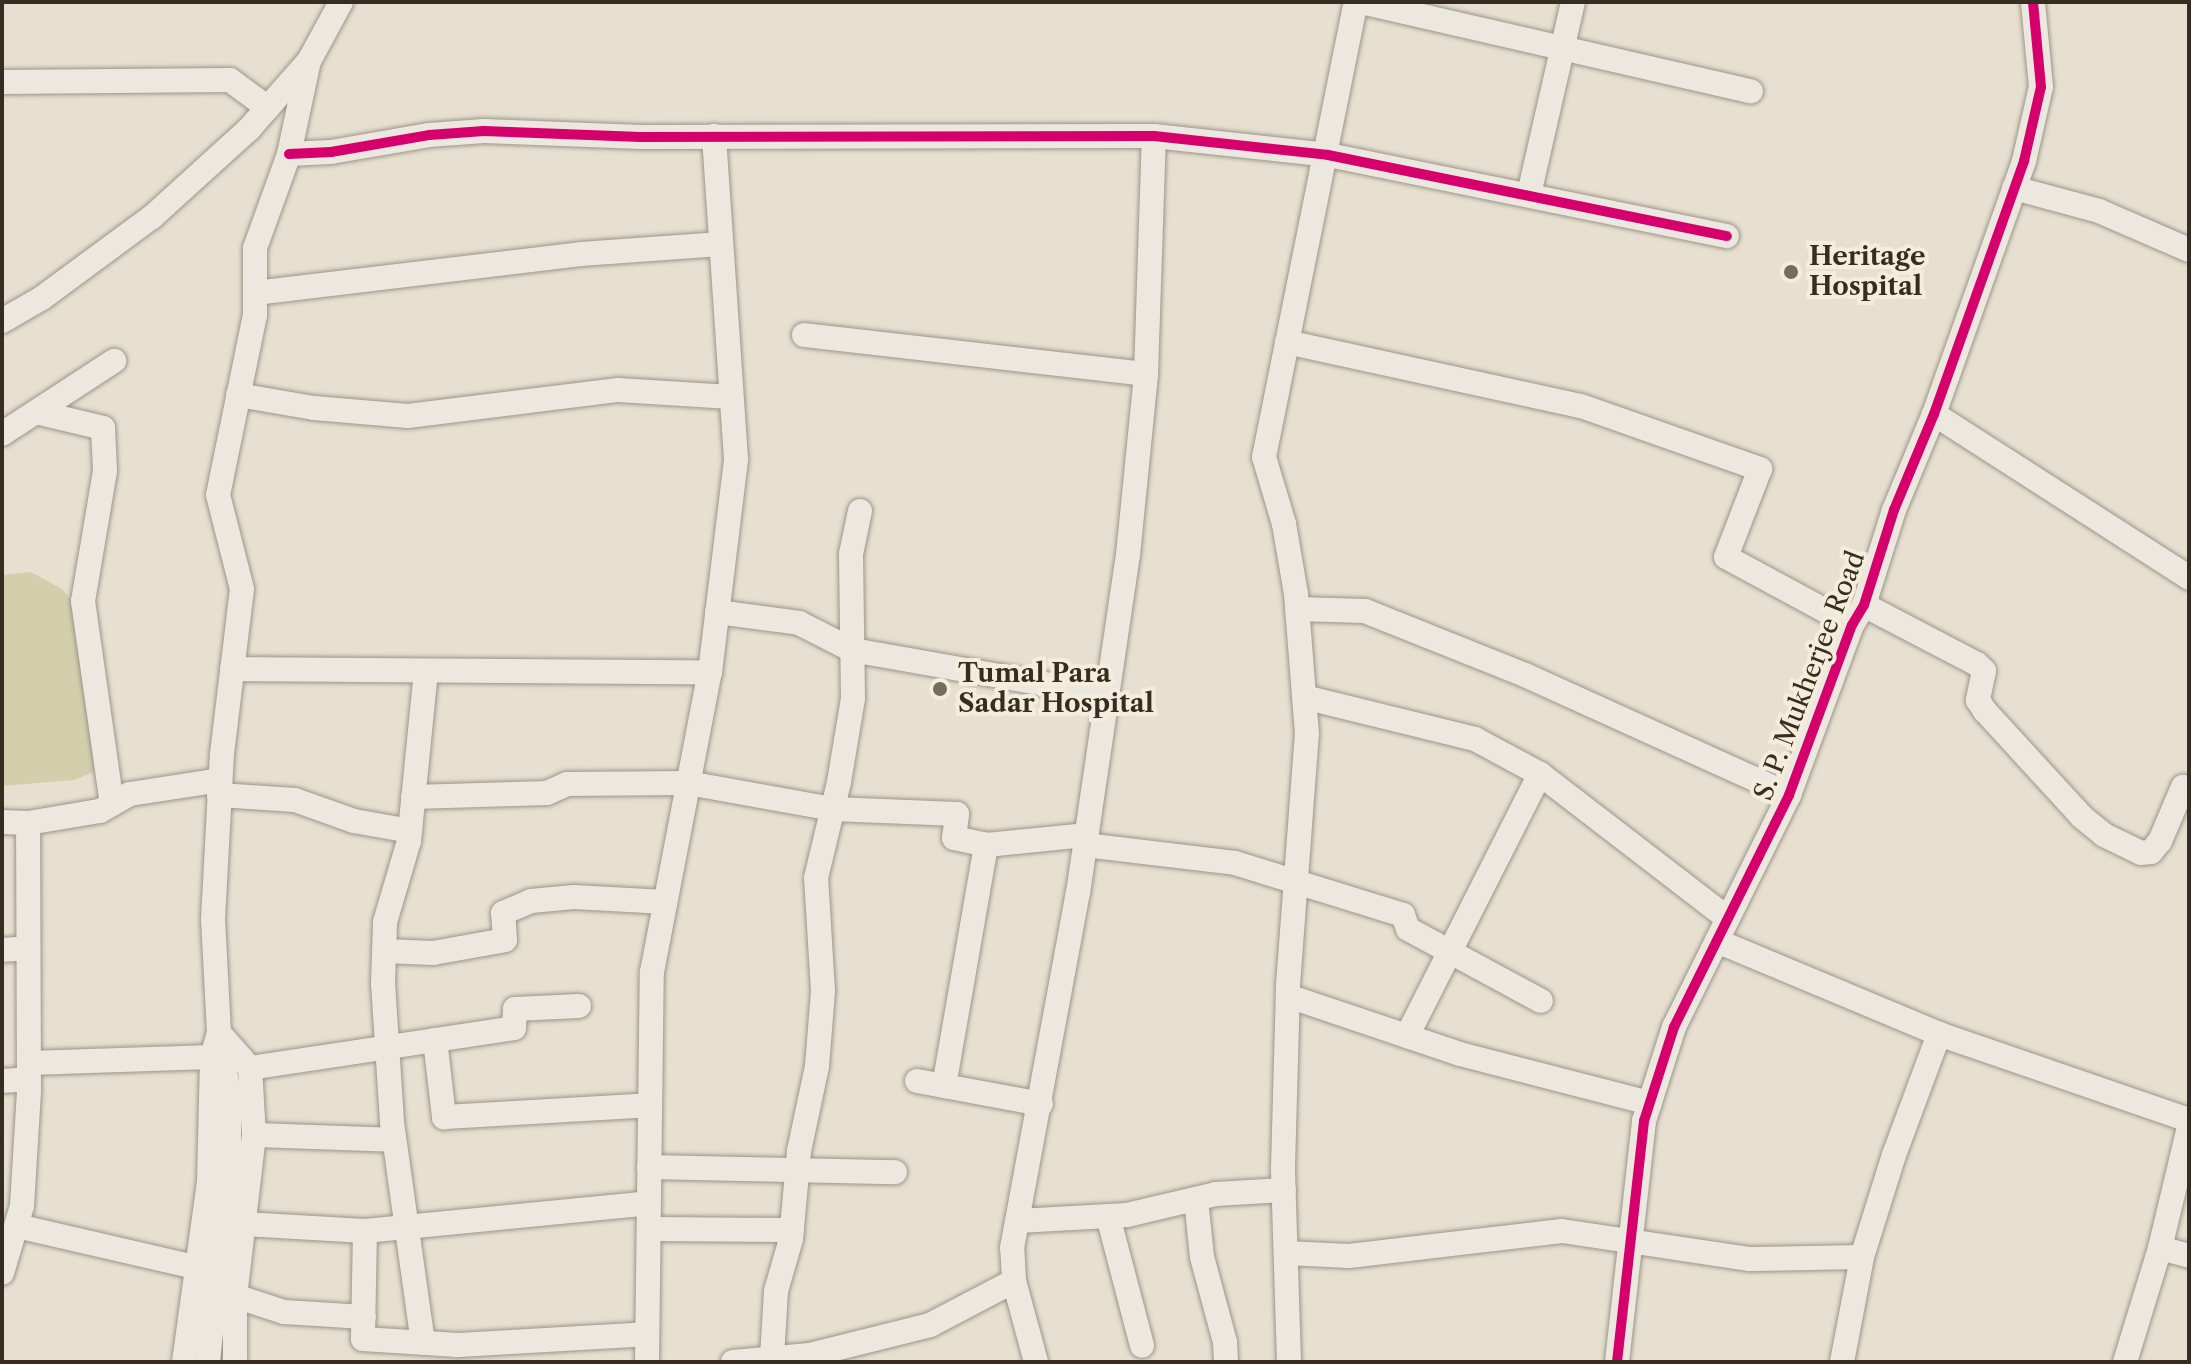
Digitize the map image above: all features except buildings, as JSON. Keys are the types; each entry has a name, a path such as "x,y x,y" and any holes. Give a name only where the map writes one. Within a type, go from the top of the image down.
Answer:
{"street":[{"path":"2,321 42,298 152,217 268,108 309,61 341,2"},
{"path":"1289,1362 1284,1190 1288,996 1307,734 1297,609 1284,524 1264,457 1358,2 1751,91"},
{"path":"1529,194 1573,2"},
{"name":"S. P. Mukherjee Road","path":"1617,1362 1644,1121 1674,1027 1789,795 1858,615 1894,510 1934,414 2014,188 2041,87 2033,2"},
{"path":"208,1362 229,1155 229,1096 219,1033 213,919 220,788 242,589 218,495 255,315 255,248 289,154 309,61"},
{"path":"2,82 230,80 268,108"},
{"path":"289,154 331,152 429,135 484,131 714,136 1154,136 1328,155 1727,236"},
{"path":"647,1362 652,972 710,672 736,459 714,136"},
{"path":"1036,1362 1014,1281 1012,1248 1041,1104 1086,840 1128,555 1146,374 1154,136"},
{"path":"2014,188 2099,211 2189,250"},
{"path":"255,293 581,254 721,244"},
{"path":"804,335 1146,374"},
{"path":"1287,342 1581,406 1760,469 1726,557 1977,664 1984,671 1978,700 1985,711 2082,817 2126,847 2141,853 2151,852 2160,841 2187,782"},
{"path":"2,434 114,361"},
{"path":"238,395 314,408 408,416 618,390 731,397"},
{"path":"36,412 103,428 105,471 83,601 112,804"},
{"path":"1934,414 2189,578"},
{"path":"772,1358 776,1291 792,1230 798,1167 817,1066 823,991 816,878 833,809 853,698 851,554 860,511"},
{"path":"1297,609 1365,611 1525,675 1789,795"},
{"path":"717,612 799,623 852,650 1108,695"},
{"path":"232,669 710,672"},
{"path":"423,1343 404,1227 394,1140 384,951 385,922 410,831 426,671"},
{"path":"1304,697 1475,739 1540,774 1728,919"},
{"path":"1407,1036 1540,774"},
{"path":"413,797 547,793 567,784 688,783 833,809 957,814 954,838 986,845 1086,840 1235,863 1403,915 1408,929 1541,1001"},
{"path":"2,822 28,823 100,811 130,794 220,788 295,800 354,821 410,831"},
{"path":"2,1273 22,1206 29,1071 28,823"},
{"path":"944,1086 986,845"},
{"path":"384,951 433,953 505,940 503,913 531,901 574,897 665,902"},
{"path":"1717,941 1939,1034 2189,1120"},
{"path":"2,950 28,948"},
{"path":"1288,996 1460,1054 1650,1103"},
{"path":"250,1068 514,1028 515,1009 579,1006"},
{"path":"184,1362 209,1182 212,1057 219,1033"},
{"path":"219,1033 250,1068 254,1135 235,1296 235,1362"},
{"path":"1842,1362 1862,1257 1894,1155 1939,1034"},
{"path":"435,1040 444,1117 650,1105"},
{"path":"2,1081 29,1071 212,1057"},
{"path":"917,1081 1041,1104"},
{"path":"2125,1362 2160,1248 2189,1127"},
{"path":"254,1135 394,1140"},
{"path":"649,1167 798,1167 895,1172"},
{"path":"1018,1221 1108,1216 1196,1199 1284,1190"},
{"path":"1196,1199 1202,1257 1225,1342 1226,1362"},
{"path":"244,1224 365,1231 649,1203"},
{"path":"1108,1216 1142,1346"},
{"path":"17,1226 195,1267"},
{"path":"649,1229 792,1230"},
{"path":"365,1231 363,1339 458,1345 647,1334"},
{"path":"1286,1253 1349,1256 1562,1231 1750,1259 1862,1257"},
{"path":"2160,1248 2189,1256"},
{"path":"733,1362 810,1355 930,1325 1014,1281"},
{"path":"235,1296 284,1312 364,1317"}],"shaded area":[{"path":"31,572 62,589 77,608 100,769 74,780 2,786 2,575"}],"cycle path":[{"path":"1617,1362 1644,1121 1674,1027 1789,795 1852,625 1864,605 1894,510 1934,414 2024,161 2041,87 2033,2"},
{"path":"289,154 331,152 429,135 484,131 641,137 1154,136 1328,155 1727,236"}],"place":[{"name":"Heritage Hospital","path":"1791,272"},
{"name":"Tumal Para Sadar Hospital","path":"940,689"}]}
